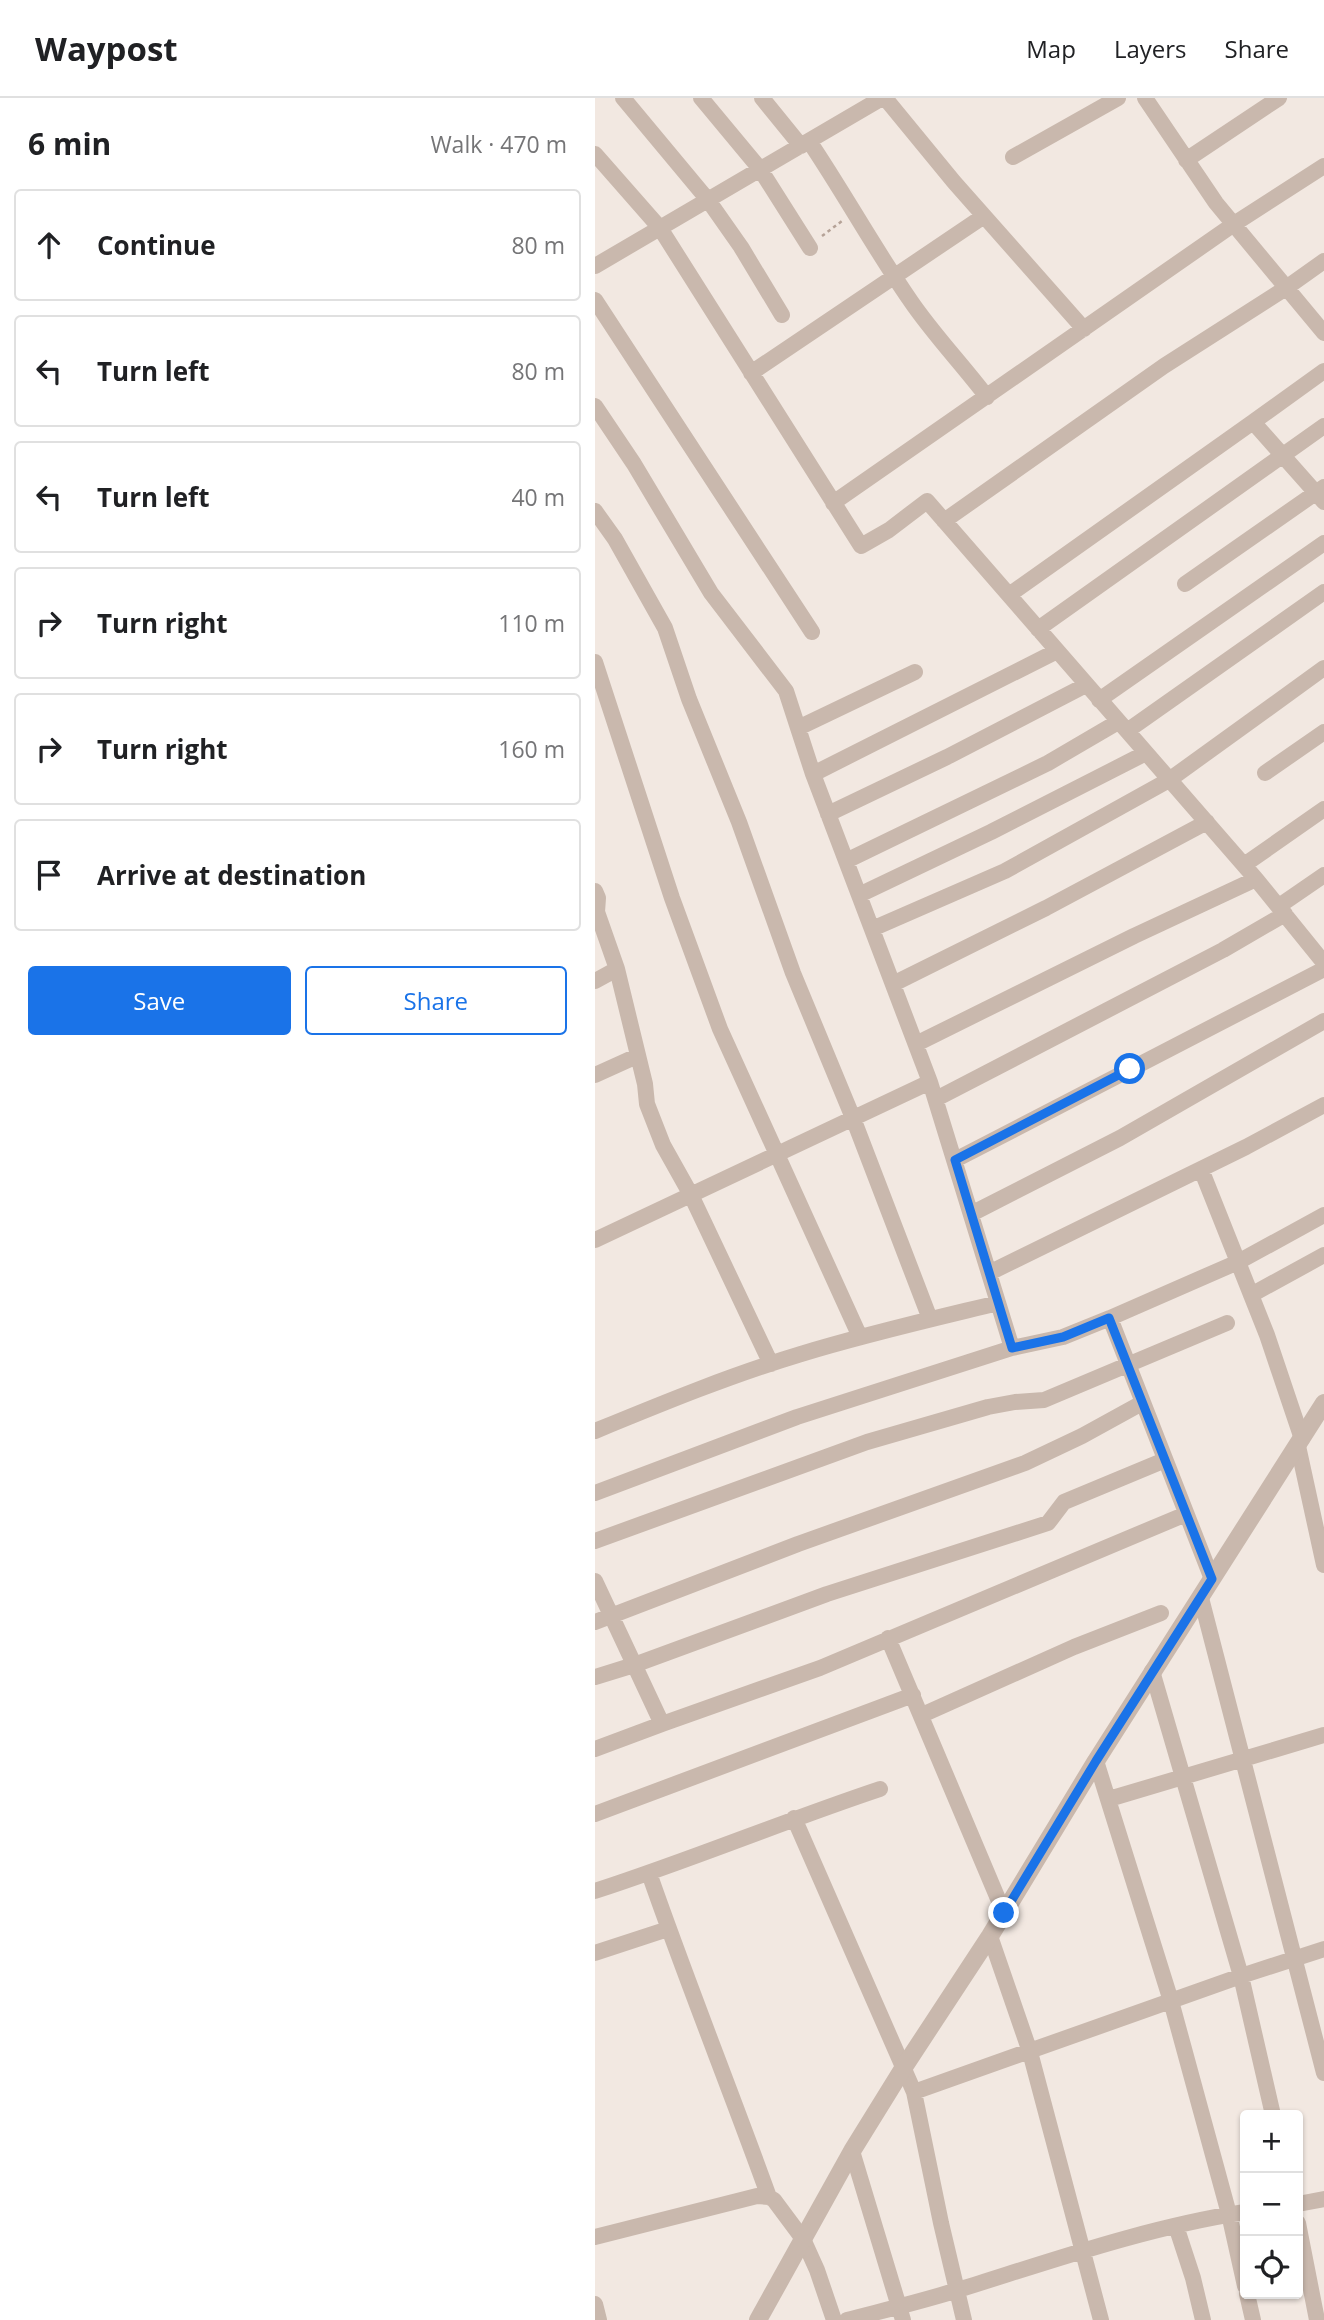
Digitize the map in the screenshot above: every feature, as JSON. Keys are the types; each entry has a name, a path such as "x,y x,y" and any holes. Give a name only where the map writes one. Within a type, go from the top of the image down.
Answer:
{"street":[{"path":"623,98 708,200 741,247 782,315"},
{"path":"701,98 760,169 810,248"},
{"path":"762,98 805,143 912,303 987,397"},
{"path":"1013,157 1118,98"},
{"path":"1145,98 1234,224 1324,333"},
{"path":"1186,159 1279,98"},
{"path":"595,265 876,100 954,182 1084,329"},
{"path":"595,153 660,228 861,546 889,530 927,501 1321,952"},
{"path":"834,503 1234,224 1324,166"},
{"path":"751,373 984,216"},
{"path":"944,521 1164,366 1324,261"},
{"path":"595,300 812,632"},
{"path":"1009,596 1324,371"},
{"path":"595,406 634,464 711,593 786,691 813,774 936,1099 1012,1348"},
{"path":"1185,583 1321,494 1253,422"},
{"path":"1038,629 1324,426"},
{"path":"595,511 615,539 665,628 689,699 739,822 793,973 853,1118 930,1319"},
{"path":"1099,700 1324,543"},
{"path":"846,861 1123,727 1324,592"},
{"path":"813,774 1057,651"},
{"path":"595,662 672,898 720,1029 779,1154 860,1338"},
{"path":"872,929 1005,871 1169,780 1324,668"},
{"path":"798,728 915,672"},
{"path":"828,814 947,757 1086,685"},
{"path":"1265,773 1324,732"},
{"path":"859,895 1146,753"},
{"path":"1244,865 1324,809"},
{"path":"893,984 1046,908 1207,822"},
{"path":"936,1099 1223,950 1282,910 1324,875"},
{"path":"916,1044 1256,879"},
{"path":"595,891 598,898 596,912 617,969 645,1084 647,1104 663,1145 691,1195 771,1364"},
{"path":"595,981 617,969"},
{"path":"955,1160 1324,969"},
{"path":"971,1214 1120,1138 1324,1021"},
{"path":"595,1075 637,1056"},
{"path":"595,1240 930,1082"},
{"path":"989,1273 1246,1147 1324,1105"},
{"path":"1201,1169 1267,1335 1300,1443 1324,1565"},
{"path":"595,1493 797,1417 1012,1348 1063,1337 1238,1262 1324,1215"},
{"path":"1251,1296 1324,1255"},
{"path":"595,1431 679,1396 771,1364 930,1319 998,1303"},
{"path":"1109,1318 1212,1579"},
{"path":"595,1541 867,1442 988,1407 1044,1400 1227,1323"},
{"path":"595,1622 811,1539 1025,1463 1142,1403"},
{"path":"758,2320 852,2151 990,1936 1152,1671 1324,1403"},
{"path":"595,1677 827,1594 1048,1523 1064,1502 1165,1460"},
{"path":"595,1749 820,1668 1186,1514"},
{"path":"595,1581 663,1724"},
{"path":"1201,1598 1324,2073"},
{"path":"922,1715 1074,1647 1161,1613"},
{"path":"888,1639 1004,1913"},
{"path":"1152,1671 1241,1976 1272,2110"},
{"path":"595,1814 913,1695"},
{"path":"1109,1799 1324,1735"},
{"path":"1096,1761 1237,2213 1240,2240"},
{"path":"595,1891 880,1789"},
{"path":"793,1818 914,2092 940,2223 964,2320"},
{"path":"649,1873 769,2197 803,2239 834,2320"},
{"path":"595,1953 669,1929"},
{"path":"990,1936 1030,2052 1101,2320"},
{"path":"914,2092 1324,1949"},
{"path":"852,2151 901,2313"},
{"path":"595,2237 757,2196 769,2197"},
{"path":"1303,2203 1324,2199"},
{"path":"847,2320 901,2313 957,2290 1084,2250 1237,2213"},
{"path":"1176,2226 1203,2320"},
{"path":"1301,2236 1317,2320"},
{"path":"1248,2299 1253,2320"},
{"path":"595,2304 599,2320"}],"path":[{"path":"810,248 827,231 855,214"}],"route":[{"path":"1004,1913 1152,1671 1212,1579 1109,1318 1063,1337 1012,1348 955,1160 1130,1069"}]}
